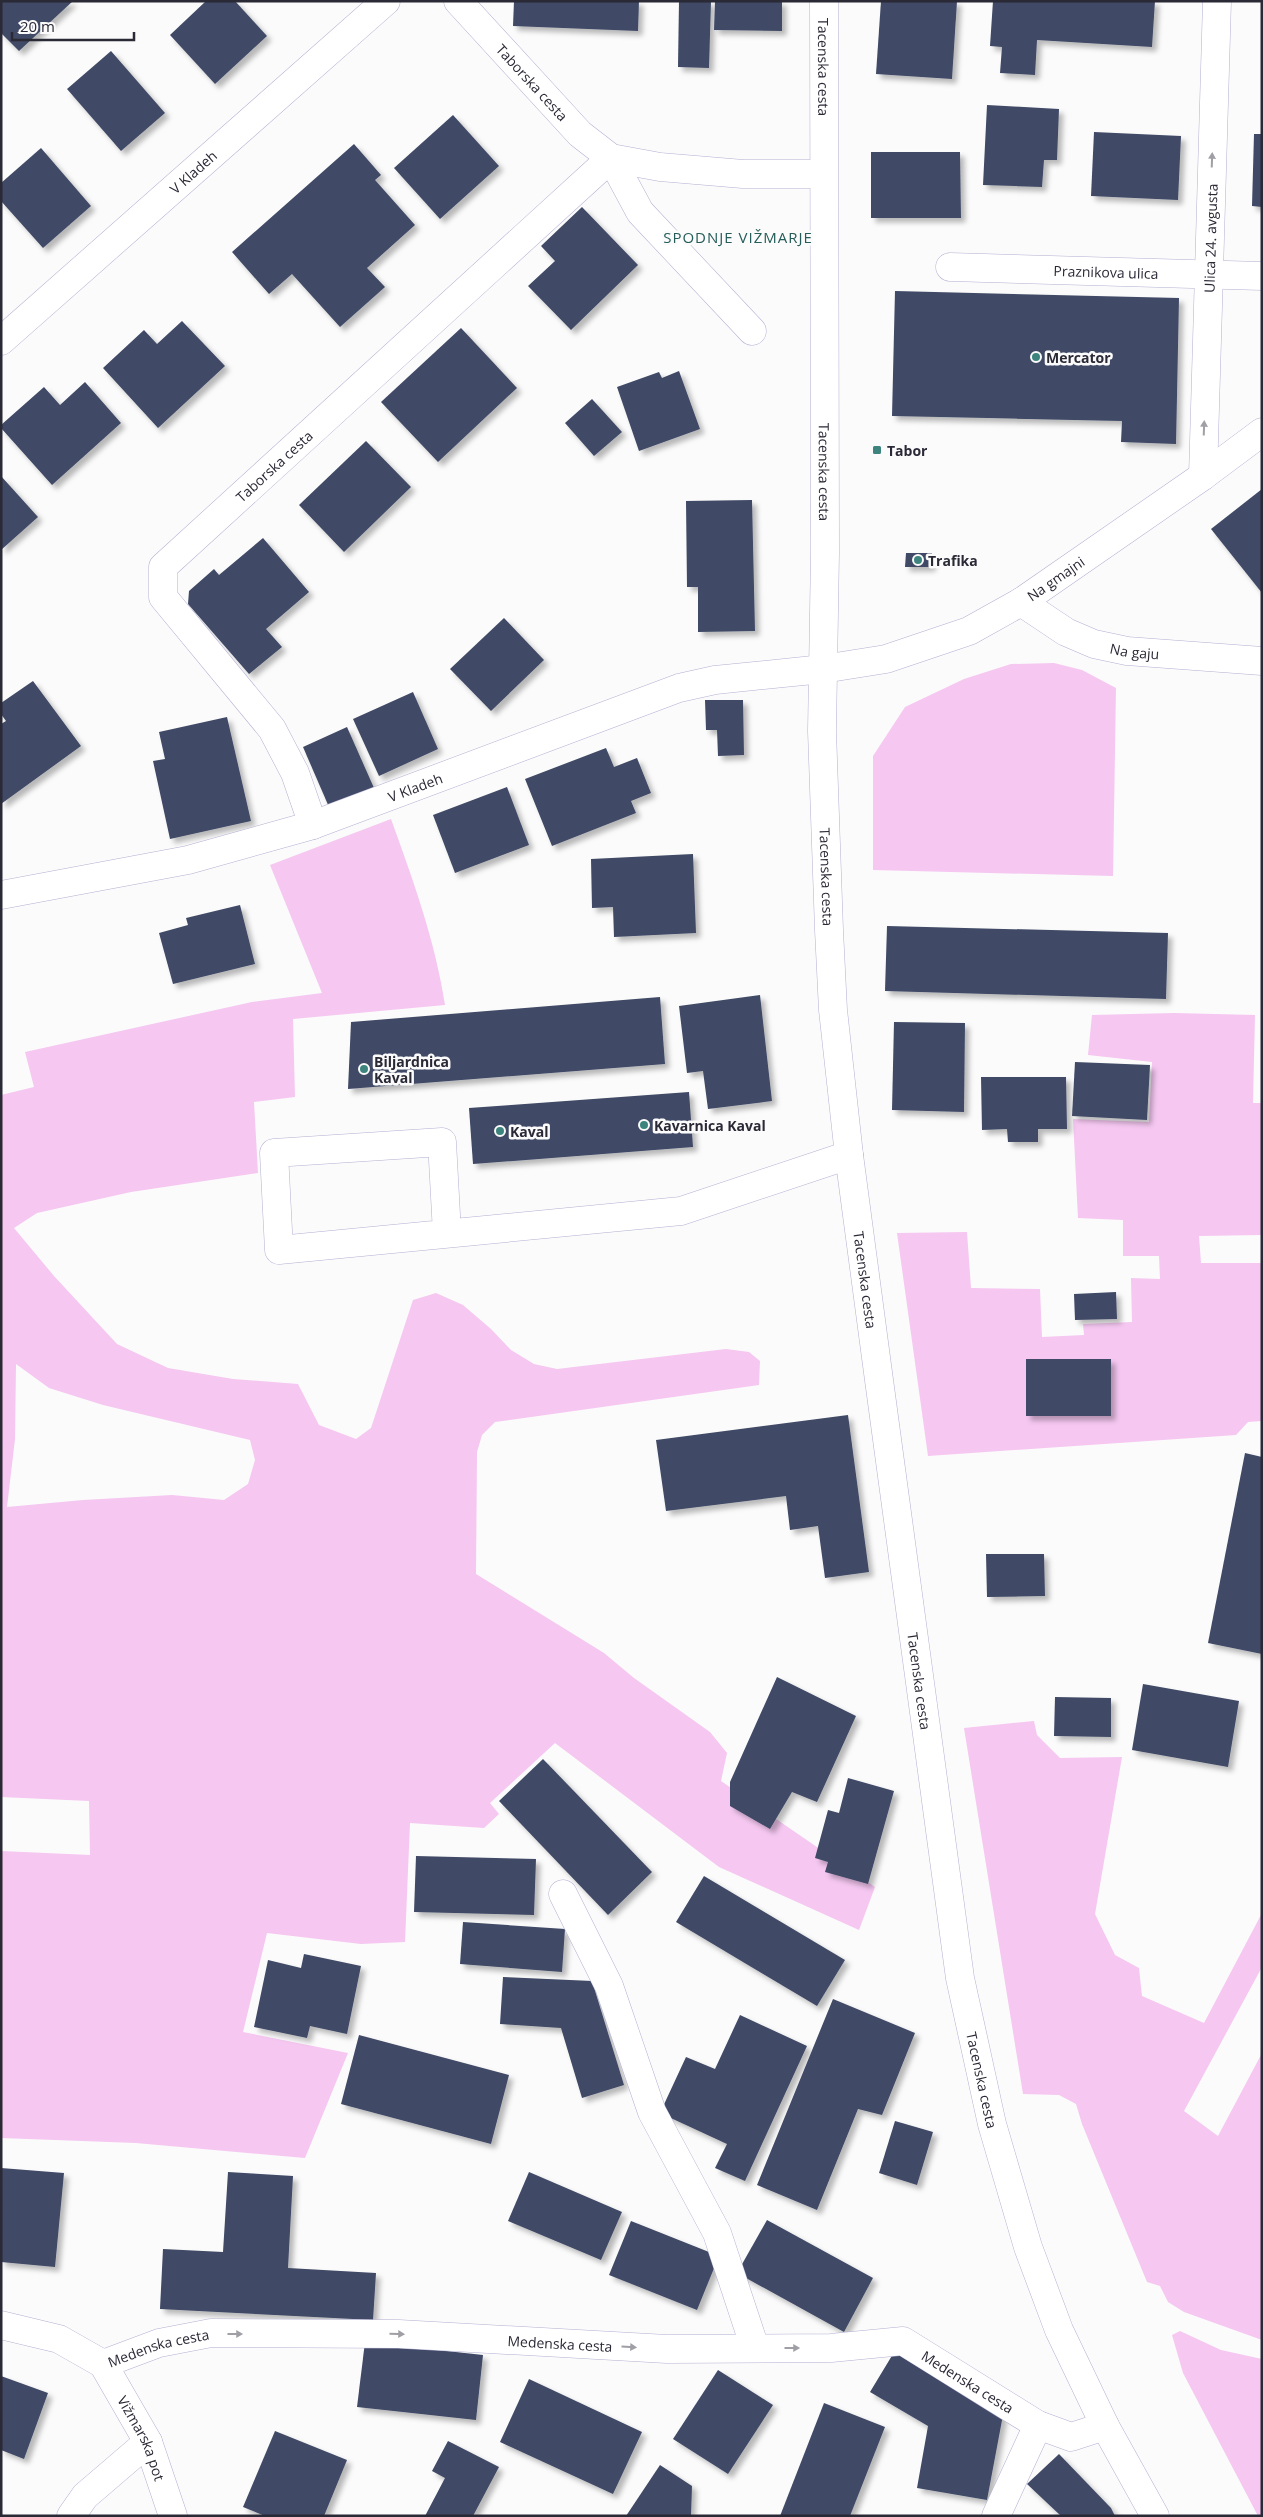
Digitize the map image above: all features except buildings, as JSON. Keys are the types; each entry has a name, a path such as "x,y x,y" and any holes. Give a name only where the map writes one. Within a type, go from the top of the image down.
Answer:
{"street":[{"name":"V Kladeh","path":"1,341 386,1"},
{"name":"Taborska cesta","path":"458,1 580,134 611,158 640,212 752,331"},
{"name":"Tacenska cesta","path":"824,1 822,731 833,1010 849,1155 960,1978 992,2124 1028,2247 1059,2330 1105,2426 1155,2516"},
{"name":"Ulica 24. avgusta","path":"1203,476 1217,1"},
{"name":"Taborska cesta","path":"611,158 660,167 743,174 824,174"},
{"name":"Taborska cesta","path":"313,825 294,773 272,729 163,597 163,568 611,158"},
{"name":"Praznikova ulica","path":"950,267 1262,276"},
{"name":"Na gmajni","path":"823,669 886,659 969,631 1021,602 1203,476 1262,432"},
{"name":"Na gaju","path":"1021,602 1066,632 1094,644 1127,652 1262,661"},
{"name":"V Kladeh","path":"1,895 188,860 313,825 679,688 715,680 823,669"},
{"path":"447,1233 442,1142 274,1153 279,1250 681,1211 849,1155"},
{"path":"564,1894 609,1986 652,2112 717,2233 755,2348"},
{"name":"Medenska cesta","path":"1,2325 59,2339 103,2364 160,2343 211,2334 399,2334 667,2349 831,2348 903,2341 1038,2425 1071,2437 1105,2426"},
{"name":"Vižmarska pot","path":"103,2364 148,2442 174,2516"},
{"path":"996,2516 1038,2425"},
{"path":"71,2516 86,2496 148,2442"}],"shaded area":[{"path":"1054,663 1082,670 1116,688 1113,876 873,870 873,756 905,707 964,679 1011,664"},
{"path":"391,819 429,934 445,1005 293,1019 295,1097 254,1102 258,1173 131,1192 37,1213 14,1228 54,1276 117,1344 168,1368 233,1379 298,1384 319,1425 356,1439 371,1428 413,1300 436,1293 463,1305 491,1329 511,1350 534,1364 557,1369 726,1349 749,1352 760,1361 759,1385 495,1422 482,1435 477,1452 476,1574 604,1653 634,1678 710,1732 727,1753 721,1781 875,1887 859,1930 719,1867 555,1743 490,1803 499,1814 484,1828 410,1823 405,1942 361,1944 267,1933 243,2032 348,2053 305,2158 136,2143 1,2138 1,1851 90,1855 89,1801 1,1797 1,1095 34,1087 25,1052 252,1002 322,993 270,865","holes":["16,1364 49,1388 103,1405 250,1440 255,1460 248,1484 224,1500 172,1495 7,1507 15,1439"]},
{"path":"1174,1013 1255,1015 1253,1103 1262,1103 1262,1235 1199,1236 1201,1263 1262,1263 1262,1421 1248,1422 1236,1435 928,1456 897,1233 967,1232 971,1288 1040,1289 1042,1337 1084,1335 1083,1324 1132,1322 1131,1278 1160,1279 1159,1256 1123,1256 1123,1220 1078,1218 1073,1119 1149,1122 1152,1062 1088,1055 1092,1015"},
{"path":"1034,1721 1037,1735 1060,1758 1122,1757 1095,1914 1115,1955 1139,1968 1142,1996 1204,2023 1262,1913 1262,1967 1184,2111 1218,2136 1262,2053 1262,2340 1184,2312 1168,2302 1160,2286 1147,2282 1082,2124 1076,2104 1059,2095 1023,2094 964,1728"},
{"path":"1180,2331 1221,2350 1262,2359 1262,2516 1258,2516 1183,2373 1172,2335"}],"place":[{"name":"Mercator","path":"1036,357"},
{"name":"Tabor","path":"877,450"},
{"name":"Trafika","path":"918,560"},
{"name":"Biljardnica Kaval","path":"364,1069"},
{"name":"Kavarnica Kaval","path":"644,1125"},
{"name":"Kaval","path":"500,1131"}],"district":[{"name":"SPODNJE VIŽMARJE","path":"738,237"}]}
